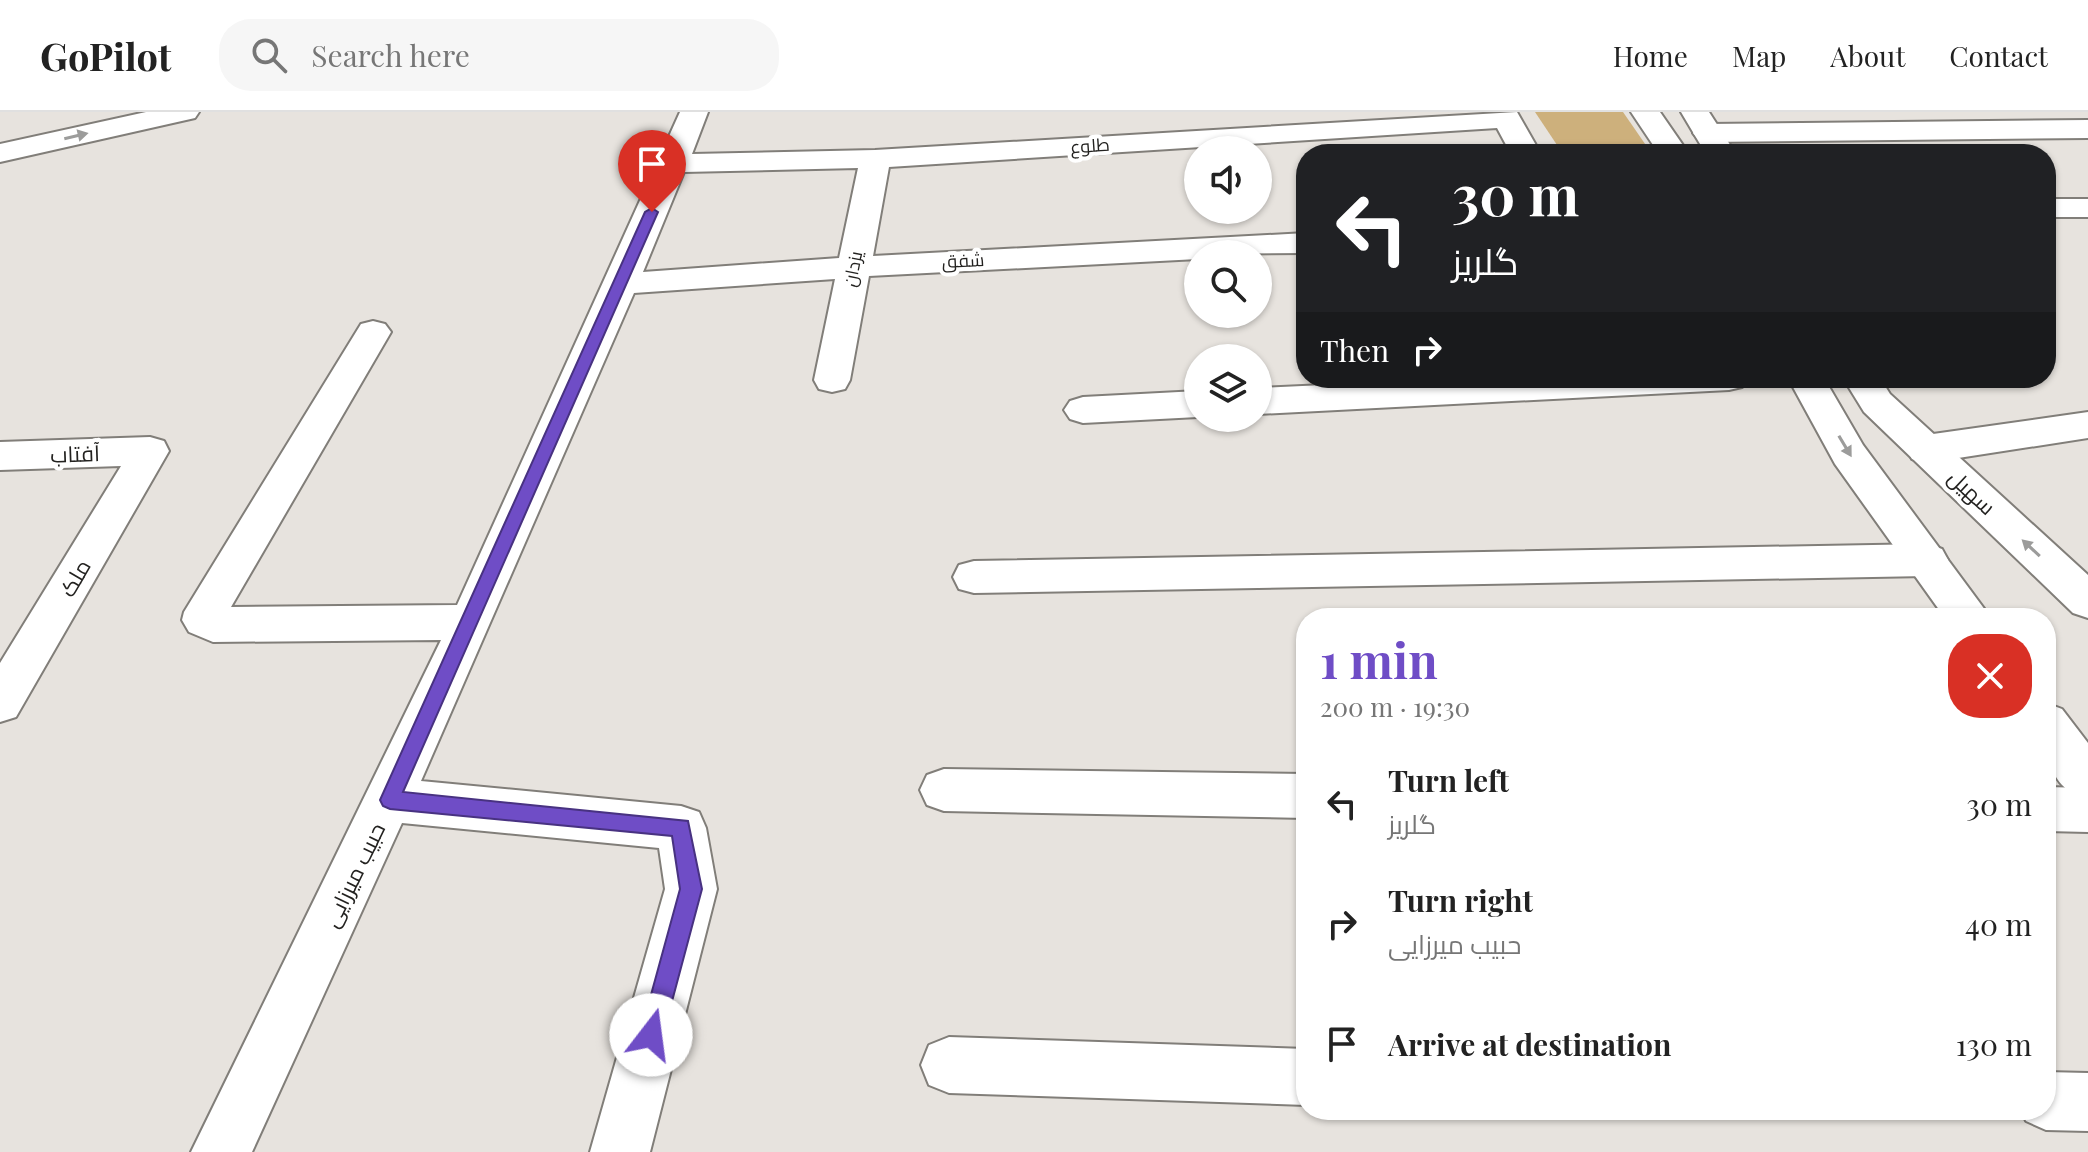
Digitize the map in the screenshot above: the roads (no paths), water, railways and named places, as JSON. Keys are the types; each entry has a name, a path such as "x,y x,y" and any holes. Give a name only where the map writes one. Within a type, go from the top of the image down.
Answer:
{"street":[{"path":"0,153 185,112"},
{"name":"حبیب میرزایی","path":"221,1152 390,800 621,284 694,112"},
{"path":"1645,112 1667,144"},
{"path":"1505,116 1520,144"},
{"name":"طلوع","path":"672,163 875,159 1505,116"},
{"path":"1708,133 2088,129"},
{"name":"یزدان","path":"832,380 875,159"},
{"path":"2056,208 2088,208"},
{"name":"شفق","path":"621,284 854,267 1296,244"},
{"path":"373,332 204,620 213,625 468,622"},
{"path":"1272,400 1524,388"},
{"path":"1812,388 1849,454 1962,608"},
{"name":"سهیل","path":"1867,388 1877,403 2088,601"},
{"path":"1083,410 1184,405"},
{"path":"1926,449 2088,425"},
{"name":"آفتاب","path":"0,456 150,451"},
{"name":"ملک","path":"0,703 150,451"},
{"path":"974,577 1927,560"},
{"path":"0,632 44,631"},
{"path":"2056,737 2088,780"},
{"path":"944,790 1296,796"},
{"path":"390,800 681,828 691,889 620,1152"},
{"path":"2056,809 2088,810"},
{"path":"949,1065 1296,1077"},
{"path":"2056,1101 2088,1102"}]}
